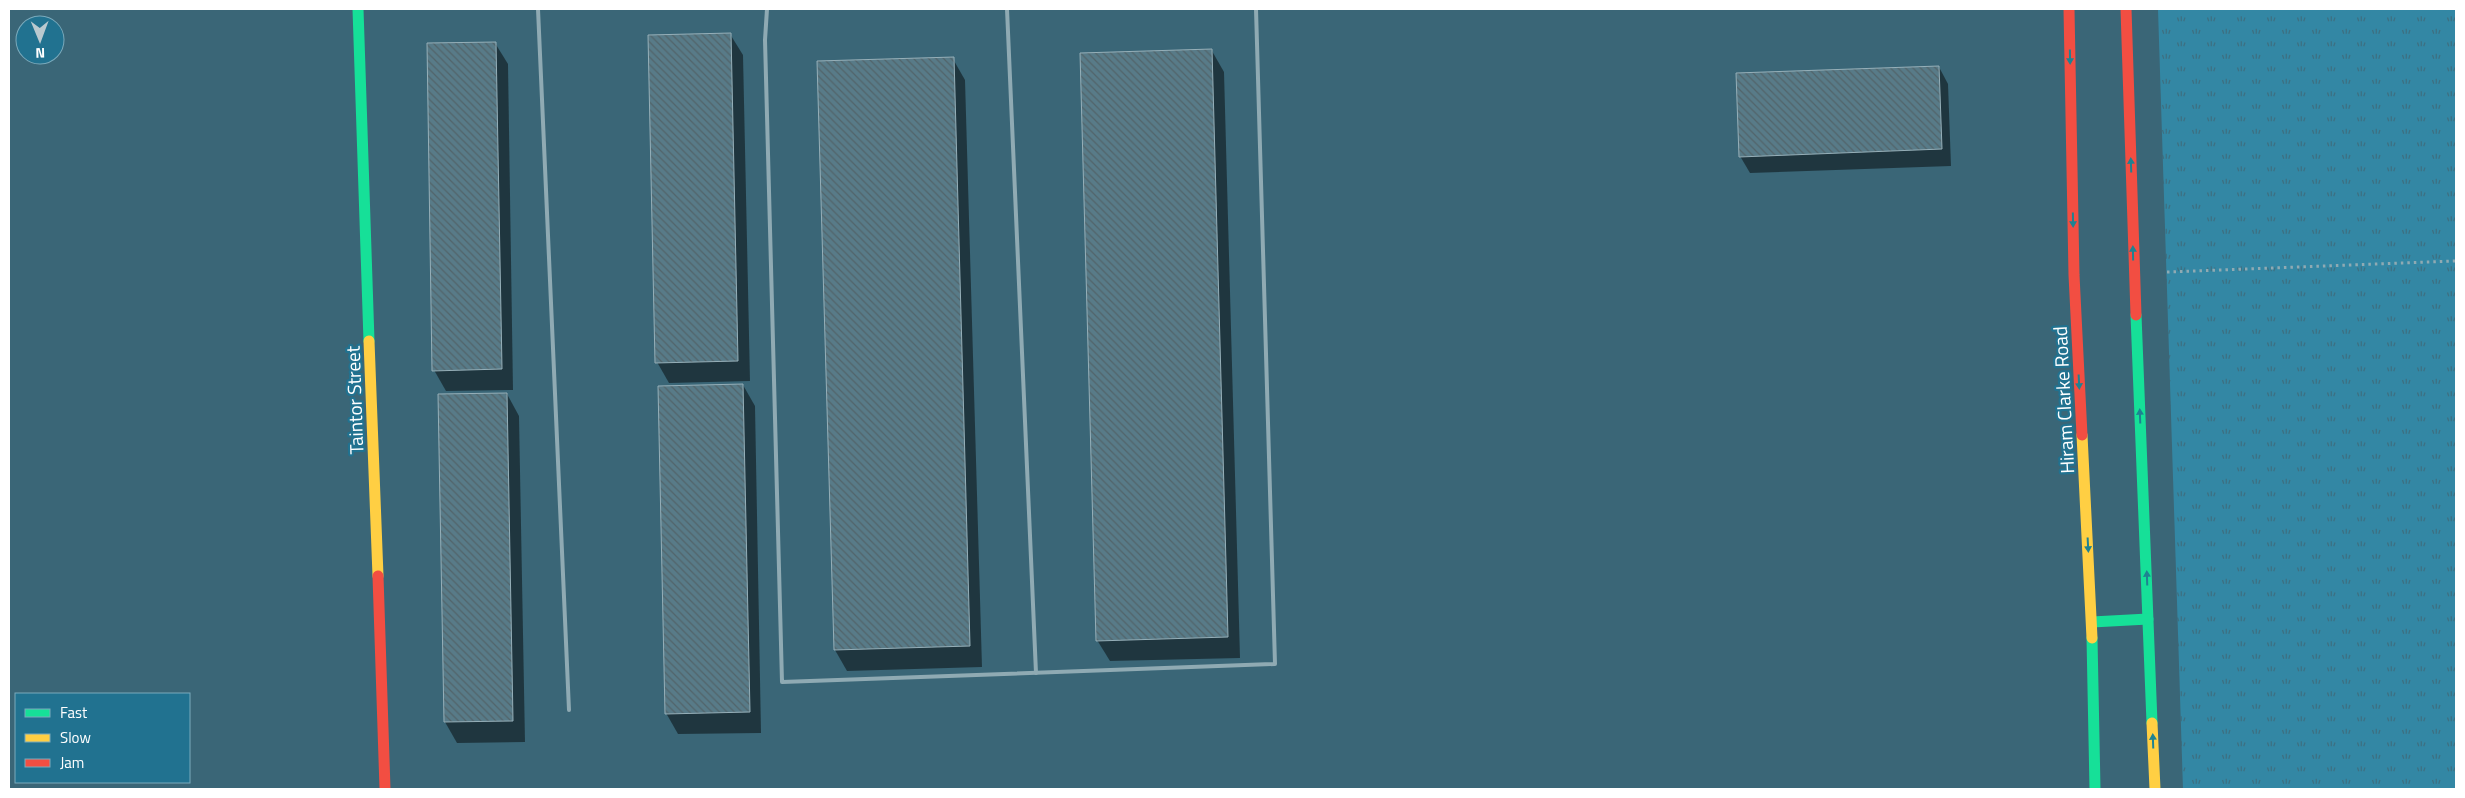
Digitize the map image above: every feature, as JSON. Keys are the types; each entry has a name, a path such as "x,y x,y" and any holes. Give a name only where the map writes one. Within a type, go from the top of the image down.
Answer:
{"main road":[{"name":"Taintor Street","path":"358,9 385,789"},
{"name":"Hiram Clarke Road","path":"2069,9 2074,276 2092,622 2095,789"},
{"path":"2126,9 2134,273 2155,789"},
{"path":"2092,622 2148,619"}],"lane":[{"path":"538,9 568,710"},
{"path":"767,9 765,40 782,682 1275,664 1256,9"},
{"path":"1007,9 1036,673"}],"path":[{"path":"2134,273 2456,261"}],"green space":[{"path":"2158,9 2456,9 2456,789 2183,789"}],"building":[{"path":"731,33 738,361 655,363 648,35"},
{"path":"496,42 502,369 432,371 427,43"},
{"path":"1212,49 1228,637 1096,641 1080,53"},
{"path":"954,57 970,646 834,650 817,61"},
{"path":"1939,66 1942,149 1739,157 1736,73"},
{"path":"743,384 750,712 665,714 658,386"},
{"path":"507,393 513,721 444,722 438,394"}],"traffic: fast":[{"path":"358,9 369,341"},
{"path":"2136,315 2152,723"},
{"path":"2092,622 2148,619"},
{"path":"2092,638 2095,789"}],"traffic: slow":[{"path":"369,341 378,576"},
{"path":"2082,435 2092,638"},
{"path":"2152,723 2155,789"}],"traffic: jam":[{"path":"2069,9 2074,275 2082,435"},
{"path":"2126,9 2136,315"},
{"path":"378,576 385,789"}]}
